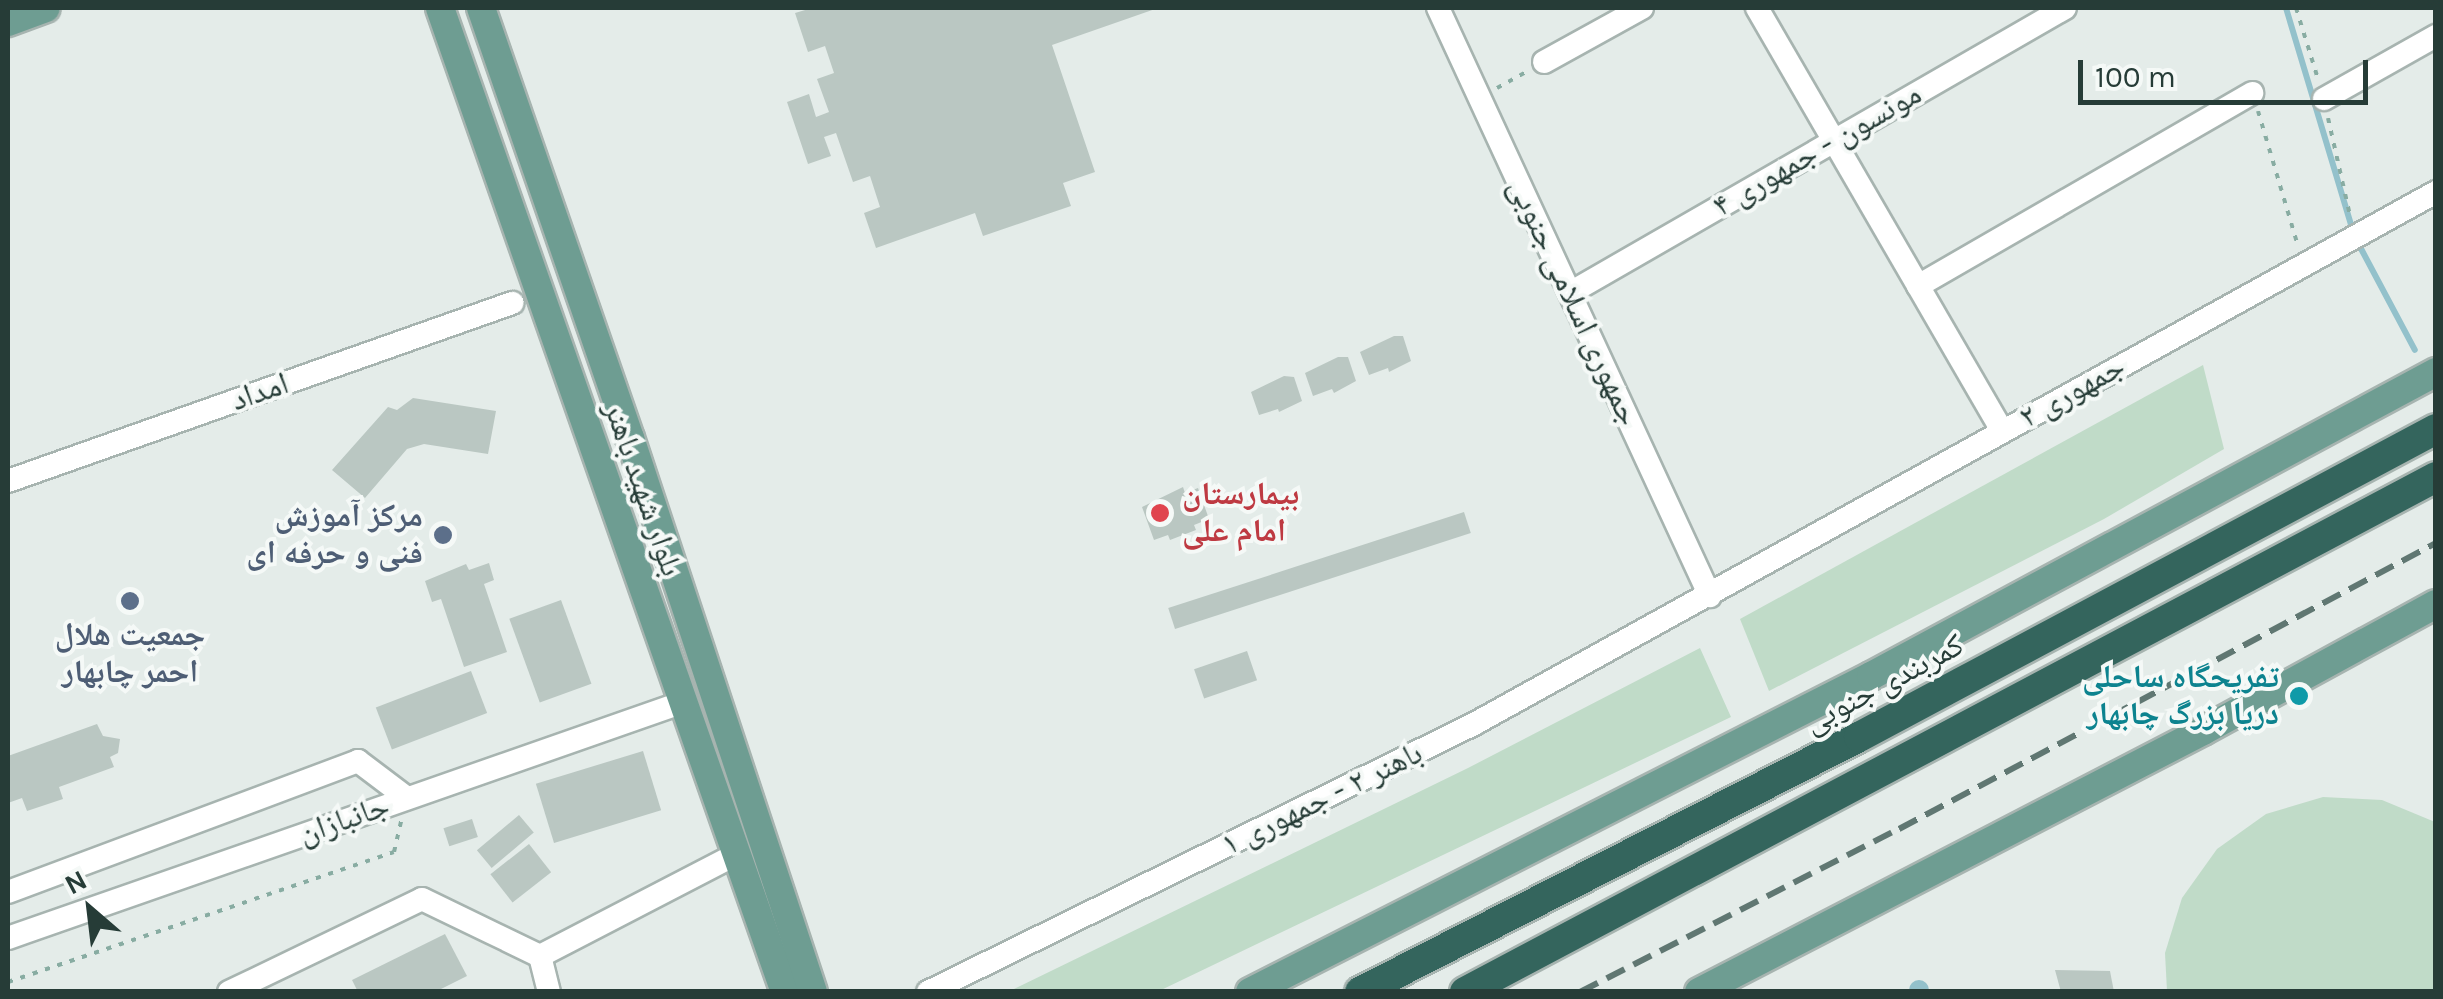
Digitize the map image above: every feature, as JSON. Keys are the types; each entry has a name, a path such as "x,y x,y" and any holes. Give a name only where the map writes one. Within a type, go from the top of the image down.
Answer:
{"highway":[{"name":"کمربندی جنوبی","path":"1360,992 1859,737 2436,429"},
{"path":"1465,992 2430,480"}],"main road":[{"path":"8,22 46,8"},
{"name":"بلوار شهید باهنر","path":"440,8 784,992"},
{"name":"بلوار شهید باهنر","path":"481,8 636,456 813,992"},
{"path":"1250,992 1836,694 2436,372"},
{"path":"1699,992 2203,731 2436,604"}],"street":[{"name":"جمهوری اسلامی جنوبی","path":"1438,8 1710,596"},
{"path":"1544,62 1642,8"},
{"path":"1758,8 2002,431"},
{"name":"مونسون - جمهوری ۴","path":"1570,294 2065,8"},
{"path":"2324,99 2436,36"},
{"path":"1918,286 2252,92"},
{"name":"جمهوری ۲","path":"1710,596 2436,192"},
{"name":"امداد","path":"8,481 512,303"},
{"name":"باهنر ۲ - جمهوری ۱","path":"928,992 1474,724 1710,596"},
{"name":"جانبازان","path":"8,938 681,702"},
{"path":"8,892 358,762 406,798"},
{"path":"540,956 736,854"},
{"path":"229,992 422,899 540,956"},
{"path":"540,956 549,992"}],"path":[{"path":"2296,8 2324,99 2355,236"},
{"path":"1480,98 1544,62"},
{"path":"2252,92 2304,265"},
{"path":"8,982 394,852 406,798"}],"green space":[{"path":"2203,365 2224,449 2104,519 1769,691 1740,619"},
{"path":"1700,648 1731,717 1159,991 1010,991 1468,768"},
{"path":"2323,797 2382,800 2435,822 2435,991 2167,991 2165,953 2182,898 2217,849 2266,814"}],"building":[{"path":"812,8 1158,8 1052,45 1095,172 1063,183 1071,206 983,236 975,213 876,248 864,213 880,207 870,176 853,182 836,133 824,137 831,156 808,164 787,102 809,94 816,117 829,112 817,79 834,73 825,46 808,52 795,13"},
{"path":"1394,336 1403,336 1411,361 1389,372 1388,368 1369,375 1360,352"},
{"path":"1338,357 1348,357 1356,381 1334,393 1332,389 1313,396 1305,373"},
{"path":"1284,376 1294,377 1302,401 1279,412 1278,409 1259,415 1251,392"},
{"path":"413,398 496,411 488,454 424,444 407,449 365,498 332,470 388,407 397,410"},
{"path":"1183,487 1185,493 1198,488 1209,519 1194,525 1196,530 1170,540 1168,535 1154,540 1142,507"},
{"path":"1464,512 1471,533 1175,629 1168,608"},
{"path":"489,563 494,580 484,584 507,652 464,667 441,599 432,602 425,581 466,564 469,570"},
{"path":"561,600 591,684 540,702 509,619"},
{"path":"1247,651 1257,680 1204,699 1194,669"},
{"path":"471,671 487,713 392,750 376,708"},
{"path":"97,724 103,736 120,739 118,753 110,757 114,767 59,787 63,799 27,811 22,798 8,803 8,756"},
{"path":"643,751 661,810 554,843 536,784"},
{"path":"519,815 534,833 492,868 477,850"},
{"path":"472,819 478,837 449,846 443,828"},
{"path":"529,844 551,872 513,903 490,874"},
{"path":"445,934 467,976 435,992 358,992 352,980"},
{"path":"2055,970 2110,971 2114,992 2061,992"}],"waterway":[{"path":"2286,8 2353,231"},
{"path":"2358,243 2415,350"}],"railway":[{"path":"1580,992 1899,829 2436,543"}],"place":[{"name":"بیمارستان امام علی","path":"1160,513"},
{"name":"مرکز آموزش فنی و حرفه ای","path":"443,535"},
{"name":"جمعیت هلال احمر چابهار","path":"130,601"},
{"name":"تفریحگاه ساحلی دریا بزرگ چابهار","path":"2299,696"}]}
